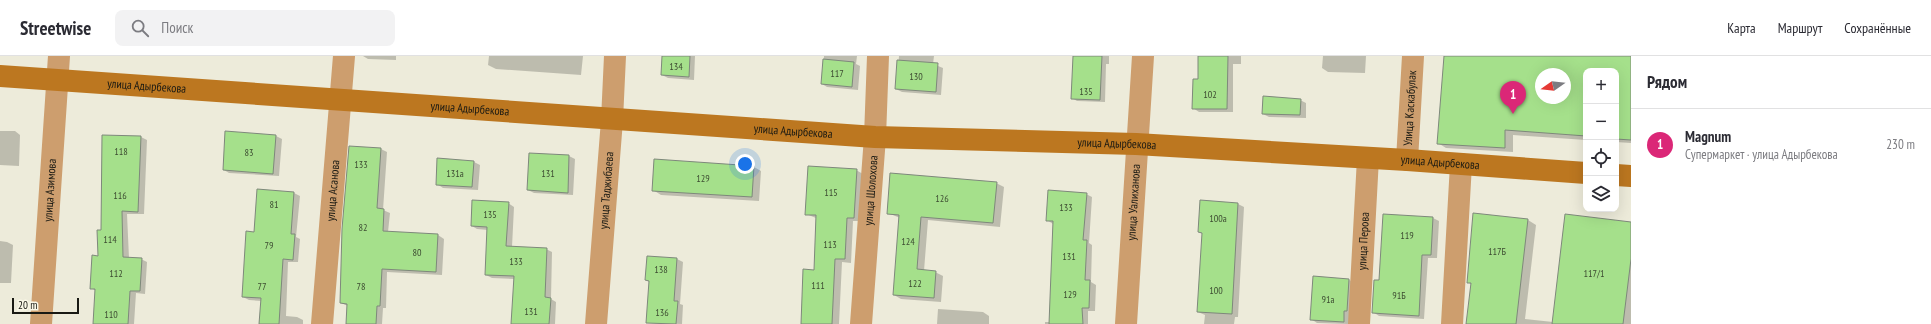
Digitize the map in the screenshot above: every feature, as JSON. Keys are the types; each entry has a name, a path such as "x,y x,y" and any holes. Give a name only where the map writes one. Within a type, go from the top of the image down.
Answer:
{"main road":[{"name":"улица Адырбекова","path":"0,76 612,120 874,136 1136,144 1407,160 1583,173"},
{"path":"1619,175 1631,176"}],"street":[{"name":"улица Азимова","path":"41,324 58,56"},
{"name":"улица Асанова","path":"322,324 344,56"},
{"name":"улица Таджибаева","path":"596,324 612,120 615,56"},
{"name":"улица Шолохова","path":"861,324 878,56"},
{"name":"улица Уалиханова","path":"1126,324 1136,144 1143,56"},
{"name":"Улица Каскабулак","path":"1407,160 1413,56"},
{"name":"улица Перова","path":"1359,324 1368,158"},
{"path":"1452,324 1461,164"}],"building":[{"path":"662,56 690,56 689,77 661,75"},
{"path":"1073,56 1102,56 1100,100 1071,99"},
{"path":"1198,56 1228,56 1227,109 1192,109 1193,79 1198,79"},
{"path":"1444,56 1631,56 1631,140 1619,139 1619,68 1583,68 1583,136 1505,130 1505,148 1437,144"},
{"path":"823,59 854,62 852,87 821,84"},
{"path":"897,60 938,63 936,92 895,89"},
{"path":"1263,96 1301,99 1300,115 1262,114"},
{"path":"225,131 276,135 273,174 223,170"},
{"path":"102,135 141,136 138,212 122,211 123,257 142,258 140,291 130,291 128,324 93,324 95,289 90,289 92,255 98,256 97,230 101,230"},
{"path":"349,146 381,148 377,208 384,209 383,231 438,234 436,272 382,269 380,306 377,306 376,324 346,324 347,304 340,303 342,229"},
{"path":"529,153 569,155 568,193 527,190"},
{"path":"437,158 474,161 472,187 436,185"},
{"path":"654,159 754,166 752,197 652,191"},
{"path":"808,166 857,169 854,218 847,218 845,259 835,259 832,324 801,324 803,269 814,270 816,215 805,215"},
{"path":"890,173 997,182 993,223 921,217 917,269 936,271 934,298 893,295 899,215 887,214"},
{"path":"257,189 294,192 291,234 295,234 293,260 283,259 279,324 259,324 261,298 242,297 246,231 254,232"},
{"path":"1048,190 1087,193 1083,240 1087,240 1085,280 1090,280 1089,308 1082,308 1083,324 1049,324 1053,221 1046,221"},
{"path":"472,200 509,202 506,246 547,248 545,297 551,298 549,324 511,324 514,276 485,275 487,227 471,226"},
{"path":"1200,200 1238,203 1232,314 1197,312 1202,233 1198,232"},
{"path":"1473,213 1528,219 1516,324 1466,324 1471,283 1467,283"},
{"path":"1383,214 1433,217 1431,255 1422,255 1419,316 1372,313 1374,280 1379,280"},
{"path":"1565,214 1631,222 1631,259 1623,324 1552,324"},
{"path":"647,256 677,258 674,301 678,301 676,324 646,323 649,281 645,280"},
{"path":"1313,276 1349,279 1347,311 1344,311 1344,322 1310,320"}],"place":[{"name":"Magnum","path":"1513,114"}]}
